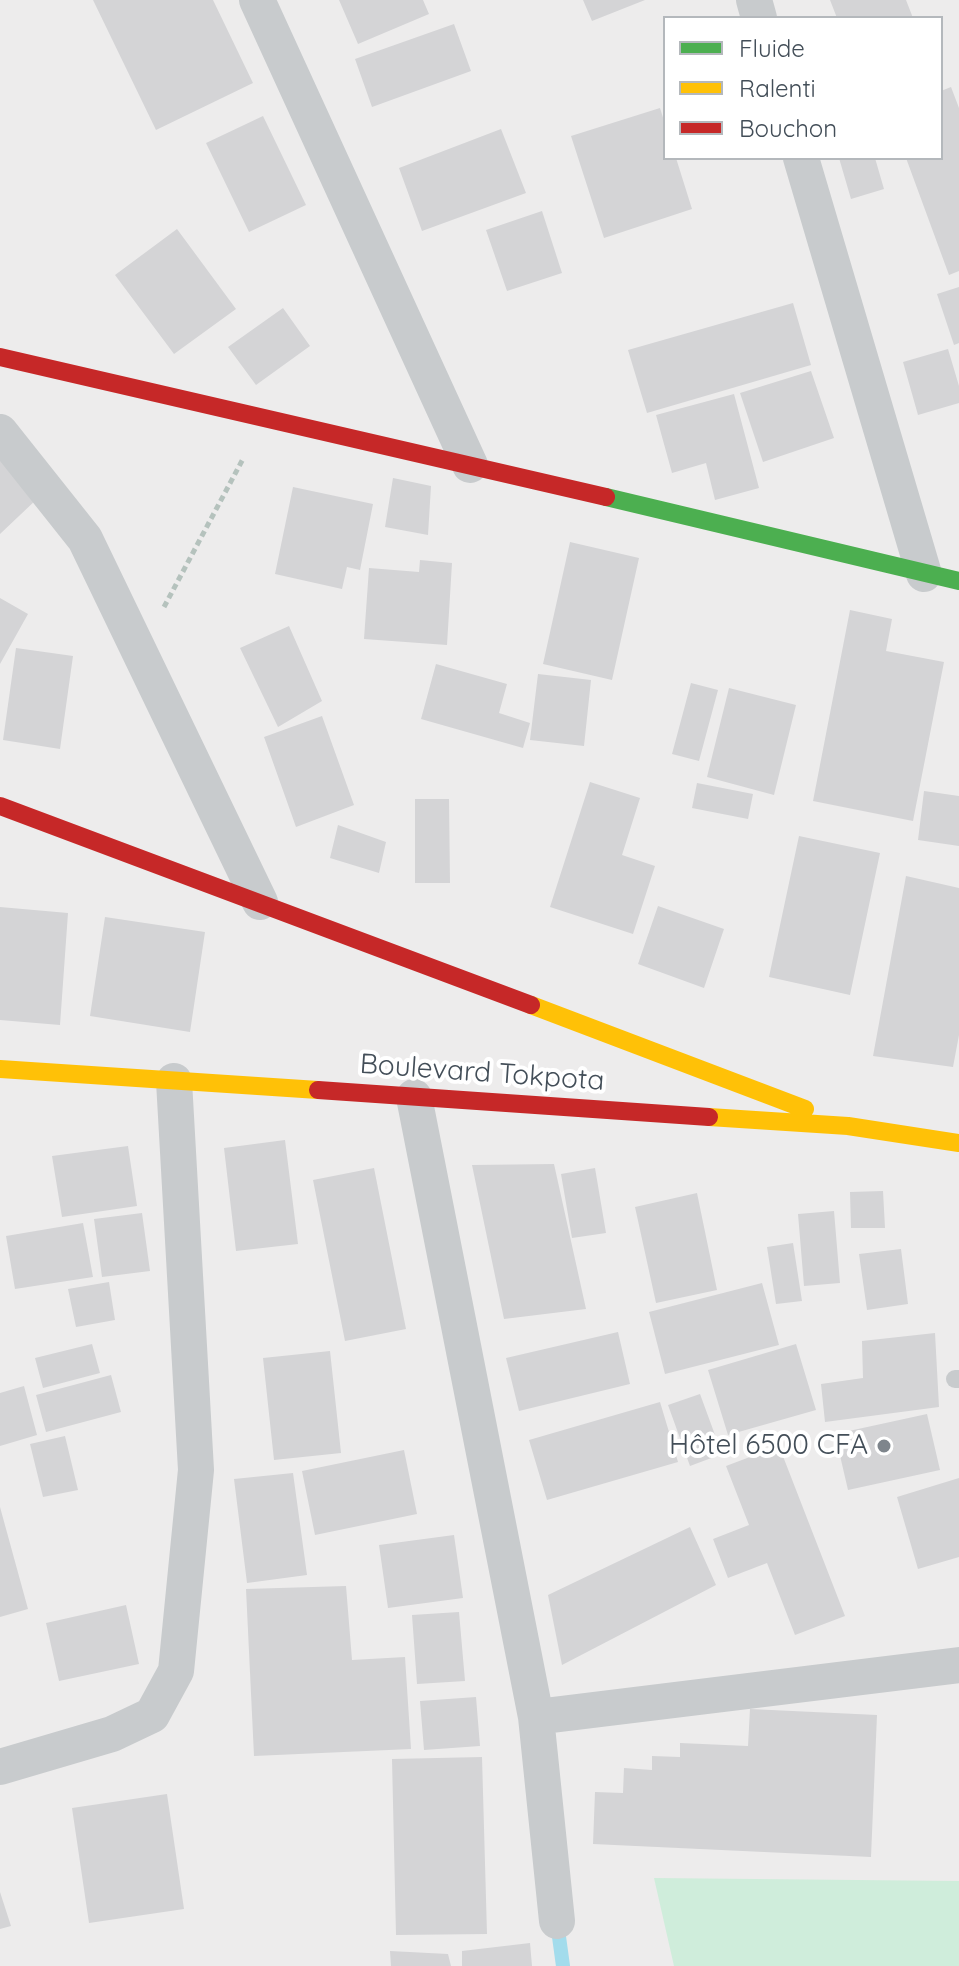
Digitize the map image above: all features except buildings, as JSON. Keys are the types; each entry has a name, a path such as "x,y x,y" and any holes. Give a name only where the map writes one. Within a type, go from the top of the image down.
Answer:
{"street":[{"path":"257,0 470,465"},
{"path":"802,160 924,574"},
{"path":"0,357 959,581"},
{"path":"0,432 85,539 260,902"},
{"path":"0,806 848,1126"},
{"name":"Boulevard Tokpota","path":"0,1069 848,1126 959,1143"},
{"path":"0,1767 112,1734 152,1715 176,1671 196,1470 174,1081"},
{"path":"414,1097 536,1717 557,1921"},
{"path":"536,1717 959,1665"}],"path":[{"path":"140,652 265,418"}],"green space":[{"path":"654,1878 959,1881 959,1966 674,1966"}],"waterway":[{"path":"557,1922 563,1966"}],"traffic: fast":[{"path":"606,497 959,581"}],"traffic: slow":[{"path":"531,1005 805,1109"},
{"path":"0,1069 318,1090"},
{"path":"709,1117 848,1126 959,1143"}],"traffic: jam":[{"path":"0,357 606,497"},
{"path":"0,806 531,1005"},
{"path":"318,1090 709,1117"}],"place":[{"name":"Hôtel 6500 CFA","path":"884,1446"}]}
